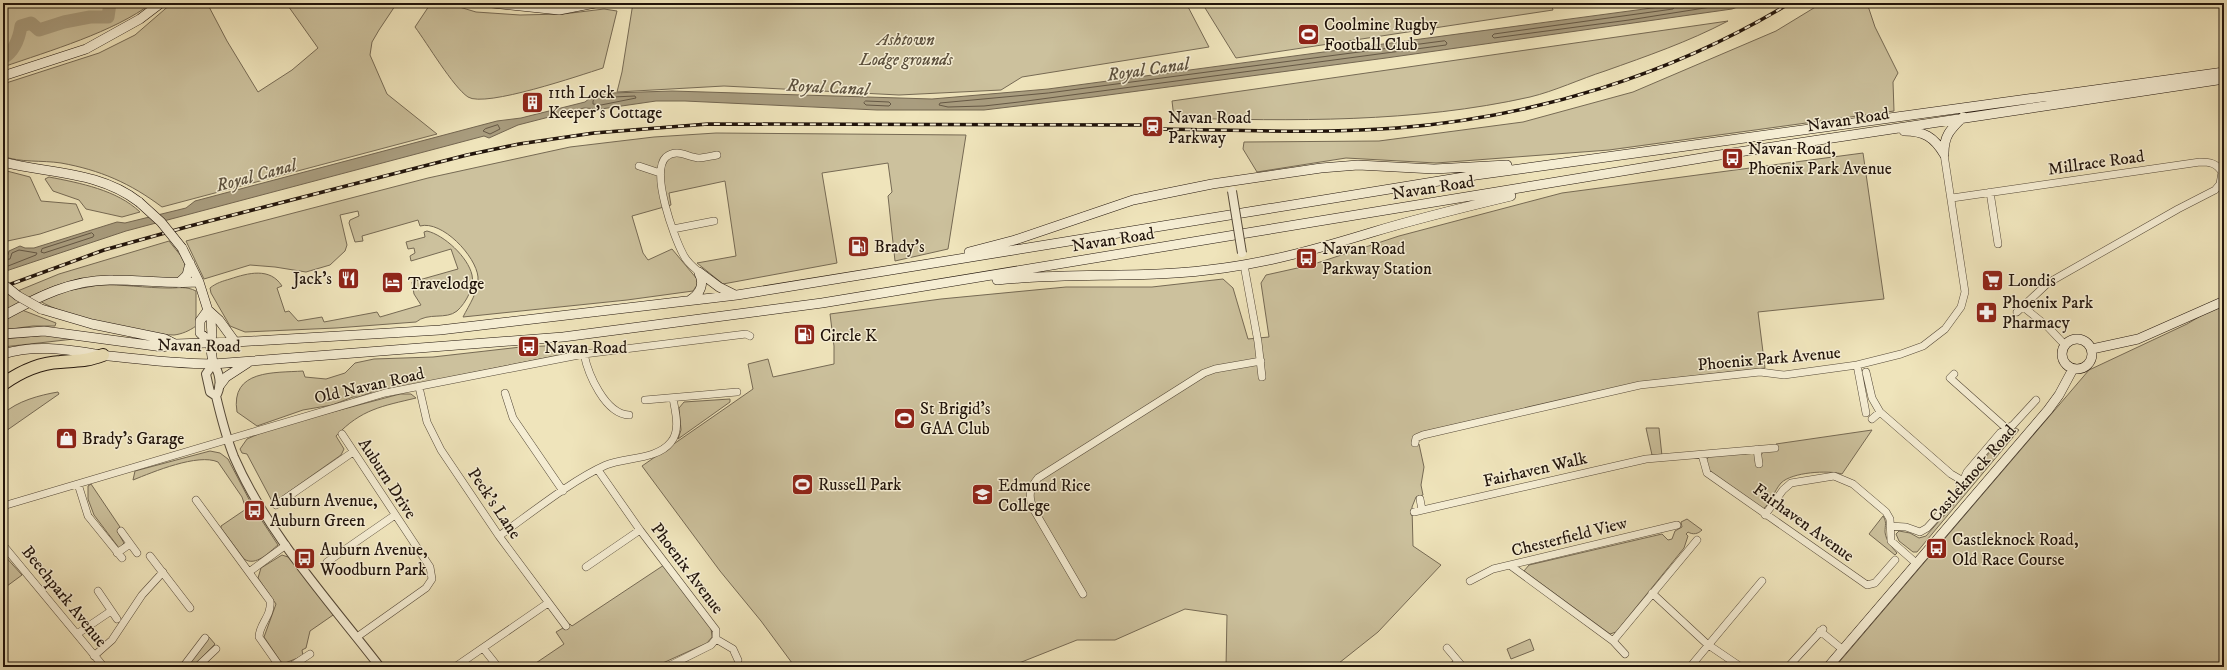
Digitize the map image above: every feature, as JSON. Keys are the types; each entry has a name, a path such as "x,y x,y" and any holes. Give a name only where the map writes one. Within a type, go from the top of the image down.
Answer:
{"highway":[{"path":"3,384 16,375 34,367 60,362 84,362 103,355"}],"main road":[{"path":"3,76 86,49 140,19 161,3"},
{"path":"492,3 559,10 595,3"},
{"name":"Navan Road","path":"3,334 44,331 163,347 175,344 235,342 447,329 689,301 737,295 1476,175 2224,72"},
{"name":"Navan Road","path":"3,354 40,348 62,348 103,355 181,364 213,364 563,337 742,314 897,291 1737,152 2224,78"},
{"path":"1944,154 1944,142 1948,132 1963,117"},
{"path":"1882,131 1923,133 1934,140 1944,154"},
{"path":"911,266 1015,240 1133,200 1231,181 1322,168 1358,165 1434,169 1483,168 1625,154"},
{"path":"3,162 90,177 116,188 139,202 164,226 182,248 199,282 208,310 212,335 210,342 213,364"},
{"path":"897,291 1045,276 1162,274 1244,265 1304,253 1452,210 1604,175"},
{"path":"179,284 187,275 190,263"},
{"path":"699,272 720,288 737,295"},
{"path":"689,301 698,294 702,287 699,272"},
{"path":"3,316 36,297 82,283 111,280 179,284 199,282"},
{"path":"3,284 18,296 41,309 92,324 165,339 175,344"},
{"path":"2092,349 2138,339 2224,301"},
{"path":"208,310 219,320 235,342"},
{"path":"2077,338 2086,341 2092,349 2090,363 2082,368 2073,369 2068,367 2062,359 2065,345 2077,338"},
{"path":"220,385 226,377 249,362"},
{"name":"Castleknock Road","path":"1828,667 2048,410 2073,369"}],"street":[{"path":"699,272 683,255 666,206 660,173 665,158 678,152 698,158 717,155"},
{"name":"Phoenix Park Avenue","path":"1415,443 1416,438 1423,435 1640,385 1760,372 1784,375 1857,365 1923,346 1945,329 1961,307 1965,292 1952,198 1944,154"},
{"name":"Millrace Road","path":"1952,198 2202,162 2210,162 2217,166 2222,172 2220,184 2215,190 2178,208 2048,283 2022,306"},
{"path":"639,166 660,173"},
{"path":"1231,181 1261,361 1262,377"},
{"path":"1990,192 1998,244"},
{"path":"673,229 714,221"},
{"path":"2017,312 2022,306 2036,316 2065,345"},
{"name":"Old Navan Road","path":"3,506 377,395 584,354 746,334 750,336"},
{"path":"584,354 587,368 596,387 619,412 629,415"},
{"path":"1083,594 1034,510 1029,495 1031,487 1038,478 1204,373 1215,369 1261,361"},
{"path":"216,396 220,390 220,385 218,369 213,364 206,374 210,392 216,396 227,439 255,500 286,545 380,667"},
{"path":"1857,365 1866,413"},
{"path":"1866,372 1872,398 1880,412 1950,474 1962,481"},
{"path":"1954,374 1950,378 2006,428"},
{"name":"Peck's Lane","path":"419,387 427,422 434,437 499,536 566,626"},
{"path":"645,400 738,392"},
{"path":"505,393 513,418 563,491"},
{"path":"499,536 563,491 598,470 615,462 656,453 664,449 676,434 673,398"},
{"path":"1890,526 1906,527 1916,531 1924,531 1957,495 1967,472 2006,428 2013,425 2036,400"},
{"path":"1872,419 1880,412"},
{"name":"Auburn Drive","path":"342,434 430,567 432,579 426,588 357,637"},
{"path":"1702,455 1775,448"},
{"path":"1757,449 1759,464"},
{"path":"276,505 353,452"},
{"name":"Fairhaven Walk","path":"1414,512 1646,459 1702,455"},
{"name":"Fairhaven Avenue","path":"1702,455 1707,472 1750,502 1765,515 1867,585 1875,583 1895,560"},
{"name":"Phoenix Avenue","path":"598,470 640,530 716,630 716,639 706,649 667,667"},
{"path":"1765,515 1783,490 1791,483 1834,476 1854,484 1886,512 1890,519 1891,541 1916,563"},
{"path":"78,484 88,516 120,556 130,544"},
{"path":"1420,499 1422,510"},
{"path":"196,500 270,601 271,606 259,632 260,640 280,667"},
{"path":"327,562 395,515"},
{"name":"Chesterfield View","path":"1470,580 1486,572 1677,526"},
{"path":"586,567 640,530"},
{"path":"121,531 137,553"},
{"path":"1613,641 1697,540"},
{"name":"Beechpark Avenue","path":"3,545 104,667"},
{"path":"249,572 286,545"},
{"path":"150,556 190,608"},
{"path":"1511,566 1613,641 1625,654"},
{"path":"94,656 112,640 142,595 163,572"},
{"path":"1690,667 1707,644 1762,581"},
{"path":"98,591 117,619"},
{"path":"1652,593 1707,644 1741,667"},
{"path":"455,667 548,603"},
{"path":"77,634 111,611"},
{"path":"1788,667 1822,630 1842,649"},
{"path":"184,667 204,638"},
{"path":"716,639 733,649 738,660"},
{"path":"483,648 498,667"},
{"path":"1447,648 1461,664 1451,667"},
{"path":"197,667 216,649"},
{"path":"290,667 310,654"}],"green space":[{"path":"3,3 152,3 137,13 100,32 3,67"},
{"path":"172,3 207,3 227,41 258,92 292,70 318,48 286,3 397,3 372,42 370,55 387,94 437,134 162,207 126,184 89,169 61,163 17,160 3,156 3,84 99,53 135,35"},
{"path":"431,3 446,3 476,12 520,15 563,14 604,9 617,11 603,68 512,95 478,99 468,97 455,84 415,27"},
{"name":"Ashtown Lodge grounds","path":"633,3 1186,3 1209,47 1022,77 1001,90 899,95 724,86 617,92 622,72"},
{"name":"Coolmine Rugby Football Club","path":"1202,3 1551,3 1553,10 1236,58"},
{"path":"1822,3 1867,3 1875,27 1898,73 1893,82 1894,111 1609,150 1436,163 1346,158 1257,172 1243,149 1244,142 1379,141 1523,122 1633,92 1776,31"},
{"path":"1728,21 1698,36 1549,92 1486,105 1442,112 1398,116 1308,120 1174,118 1172,101"},
{"path":"716,133 966,135 948,249 895,261 888,196 892,192 888,163 822,173 837,263 723,284 697,263 736,256 725,181 669,193 671,205 632,216 643,253 648,260 672,249 697,279 697,285 693,291 627,300 463,317 471,303 478,282 476,269 465,250 456,241 438,228 420,226 418,220 362,236 363,241 355,242 349,223 350,220 359,216 358,211 340,215 347,245 345,251 330,265 306,272 250,265 204,279 186,241 428,178 570,147 654,137"},
{"path":"1863,153 1884,299 1758,312 1765,368 1640,382 1422,432 1412,443 1419,444 1424,467 1421,485 1423,495 1416,497 1412,507 1413,546 1441,565 1378,632 1334,667 1226,667 1227,615 1185,609 1115,640 1077,640 1009,667 795,667 761,621 720,571 642,466 753,389 748,364 768,359 773,377 834,364 834,346 830,314 941,299 1066,287 1152,287 1223,279 1233,288 1248,339 1269,337 1261,283 1266,275 1311,265 1399,236 1562,193"},
{"path":"3,170 30,177 41,201 76,204 83,220 40,234 3,242"},
{"path":"49,177 98,188 131,204 140,212 122,217 86,209 79,200 53,191 45,179"},
{"path":"427,231 434,233 448,242 466,261 470,268 473,279 471,289 464,304 453,314 426,317 416,322 336,328 245,332 230,326 211,293 210,288 222,281 258,273 271,276 282,286 277,288 285,312 289,311 298,321 322,317 324,322 377,312 380,317 421,305 414,294 412,282 458,269 451,249 411,261 410,256 415,253 414,248 408,249 406,242 425,237 424,232"},
{"path":"169,241 181,256 186,266 185,272 175,280 112,276 81,279 44,290 3,312 3,297 59,274"},
{"path":"99,285 192,289 196,291 196,326 185,332 174,335 145,332 105,324 66,313 40,301 66,291"},
{"path":"2224,306 2224,667 1835,667 2089,370 2187,324 2214,308"},
{"path":"22,310 56,323 55,326 33,326 3,330 3,321"},
{"path":"48,335 74,339 3,347 3,339"},
{"path":"568,345 570,353 396,388 380,389 332,405 303,410 257,426 237,412 237,398 240,388 247,381 257,376 280,372 303,371 305,377 326,379 345,373 355,363 374,359 433,357 521,347"},
{"path":"58,392 59,394 3,433 3,414 9,409 29,399"},
{"path":"400,394 411,394 416,398 383,406 354,420 336,436 344,449 341,455 273,503 247,454 242,453 240,449 247,439 272,428"},
{"path":"730,399 730,402 678,439 681,430 679,408 684,402"},
{"path":"1646,428 1659,428 1662,456 1652,455"},
{"path":"2016,428 2019,430 1917,552 1913,552 1899,541 1896,534 1899,531 1910,533 1919,538 1926,536 1962,495 1968,477 2006,434"},
{"path":"1872,430 1842,474 1819,472 1801,474 1786,479 1781,483 1768,504 1763,509 1708,470 1706,460 1710,456 1753,453 1761,455 1764,451 1774,450 1776,444"},
{"path":"210,451 220,453 228,459 253,507 278,545 258,560 249,561 244,559 221,528 221,526 246,509 242,497 218,462 199,460 188,462 163,468 133,480 135,471"},
{"path":"91,484 120,527 117,531 124,543 119,548 94,515 88,499 88,486"},
{"path":"1883,516 1885,522 1885,532 1890,544 1897,553 1895,555 1869,534"},
{"path":"1687,519 1702,530 1695,534 1688,532 1686,534 1688,536 1684,548 1616,632 1610,634 1524,571 1529,565 1662,534 1668,540 1672,539 1675,531 1682,527 1681,522"},
{"path":"3,554 22,575 3,589"},
{"path":"282,555 288,557 336,613 310,631 306,648 302,650 303,656 285,663 281,662 264,637 276,604 258,578 261,568"},
{"path":"664,565 711,628 712,637 707,643 654,667 530,667 564,644 556,632 570,624 572,626"},
{"path":"209,637 215,644 193,667 187,667"},
{"path":"1530,639 1534,650 1511,659 1507,649"}],"water":[{"name":"Royal Canal","path":"1689,3 1748,3 1732,9 1386,58 984,110 877,110 685,101 656,101 601,109 584,108 518,125 489,138 484,136 126,231 3,272 3,256 8,255 9,251 20,246 25,248 34,248 117,222 125,223 186,208 195,201 497,121 521,118 585,102 600,90 612,93 672,91 932,99 1048,89"}],"waterway":[{"path":"3,58 11,52 16,44 21,26 31,23 39,30 64,22 90,17 108,17 110,3"}],"railway":[{"path":"1161,129 1279,131 1367,130 1448,122 1500,114 1550,103 1601,88 1650,71 1745,29 1790,3"},
{"path":"3,287 104,250 190,226 467,155 519,144 594,133 708,124 1141,125"}],"place":[{"name":"Coolmine Rugby Football Club","path":"1308,34"},
{"name":"11th Lock Keeper's Cottage","path":"532,102"},
{"name":"Navan Road Parkway","path":"1153,127"},
{"name":"Navan Road, Phoenix Park Avenue","path":"1733,158"},
{"name":"Brady's","path":"859,246"},
{"name":"Navan Road Parkway Station","path":"1307,258"},
{"name":"Jack's","path":"348,278"},
{"name":"Londis","path":"1992,280"},
{"name":"Travelodge","path":"392,283"},
{"name":"Phoenix Park Pharmacy","path":"1987,312"},
{"name":"Circle K","path":"805,335"},
{"name":"Navan Road","path":"528,347"},
{"name":"St Brigid's GAA Club","path":"905,418"},
{"name":"Brady's Garage","path":"67,438"},
{"name":"Russell Park","path":"802,484"},
{"name":"Edmund Rice College","path":"982,495"},
{"name":"Auburn Avenue, Auburn Green","path":"255,510"},
{"name":"Castleknock Road, Old Race Course","path":"1936,549"},
{"name":"Auburn Avenue, Woodburn Park","path":"304,559"}]}
